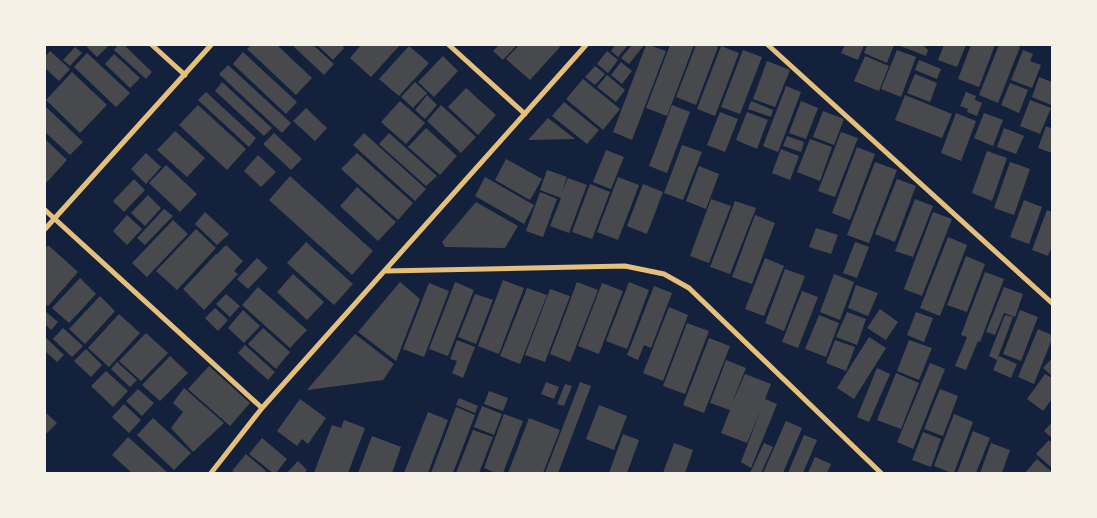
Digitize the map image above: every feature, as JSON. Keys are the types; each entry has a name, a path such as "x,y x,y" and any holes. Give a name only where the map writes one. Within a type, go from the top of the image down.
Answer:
{"street":[{"path":"152,45 185,75"},
{"path":"45,229 211,45"},
{"path":"449,45 525,114"},
{"path":"211,473 262,408 586,45"},
{"path":"768,45 1052,303"},
{"path":"45,210 262,408"},
{"path":"385,270 625,266 664,274 689,288 881,473"}],"building":[{"path":"89,45 109,45 97,57 87,47"},
{"path":"118,45 124,45 152,72 146,79 114,50"},
{"path":"251,45 277,45 312,78 296,95 247,49"},
{"path":"292,45 313,45 334,64 324,75"},
{"path":"317,45 342,45 344,48 333,60"},
{"path":"361,45 400,45 371,77 350,58"},
{"path":"499,45 517,45 503,60 493,51"},
{"path":"519,45 558,45 560,47 530,80 506,59"},
{"path":"615,45 628,45 618,57 611,51"},
{"path":"632,45 644,45 629,64 621,58"},
{"path":"646,45 666,51 632,140 613,132"},
{"path":"670,45 694,45 667,116 646,108"},
{"path":"696,45 713,45 718,47 696,105 676,97"},
{"path":"845,45 864,45 858,60 841,53"},
{"path":"867,45 894,45 887,63 864,53"},
{"path":"898,45 923,45 928,50 926,56"},
{"path":"944,45 966,45 957,67 938,60"},
{"path":"971,45 995,45 979,87 958,79"},
{"path":"999,45 1016,45 1020,47 998,103 979,95"},
{"path":"409,46 429,63 399,96 379,79"},
{"path":"721,46 739,53 715,116 697,109"},
{"path":"75,47 82,53 70,66 63,60"},
{"path":"743,50 762,57 740,114 721,107"},
{"path":"897,50 916,57 901,97 881,89"},
{"path":"1023,50 1033,54 1030,61 1041,65 1032,88 1011,80"},
{"path":"50,51 70,69 59,81 45,68 45,57"},
{"path":"607,51 618,60 608,73 597,64"},
{"path":"243,52 297,102 286,114 233,64"},
{"path":"87,53 130,93 116,107 74,67"},
{"path":"114,54 140,78 130,88 105,64"},
{"path":"443,56 458,71 434,97 418,82"},
{"path":"865,56 889,66 879,91 854,81"},
{"path":"919,60 941,69 937,79 915,70"},
{"path":"767,61 790,70 775,107 753,99"},
{"path":"621,62 632,71 622,84 611,75"},
{"path":"228,65 291,123 282,133 219,74"},
{"path":"595,66 605,74 595,85 585,77"},
{"path":"72,72 107,105 80,133 46,100"},
{"path":"915,74 937,83 930,102 907,93"},
{"path":"607,75 625,90 616,102 597,87"},
{"path":"1039,77 1052,82 1051,105 1032,97"},
{"path":"583,79 620,109 603,130 566,99"},
{"path":"222,82 272,128 264,136 215,91"},
{"path":"415,82 427,93 413,108 401,97"},
{"path":"1010,83 1028,90 1019,113 1001,105"},
{"path":"786,86 801,92 778,152 763,146"},
{"path":"466,88 496,115 478,135 448,107"},
{"path":"206,92 256,138 249,147 198,100"},
{"path":"966,92 976,96 975,100 982,103 977,116 967,112 968,109 960,106"},
{"path":"427,95 437,105 425,119 415,110"},
{"path":"905,95 952,114 942,138 895,120"},
{"path":"1030,100 1051,108 1040,134 1020,126"},
{"path":"400,101 425,123 406,144 381,122"},
{"path":"751,101 773,110 771,117 748,109"},
{"path":"801,101 818,108 806,139 789,133"},
{"path":"564,102 599,130 587,144 552,116"},
{"path":"198,105 246,149 227,170 179,125"},
{"path":"441,105 476,137 461,153 427,121"},
{"path":"672,105 690,112 667,173 649,166"},
{"path":"45,106 83,142 70,155 45,132"},
{"path":"306,108 327,128 315,141 293,121"},
{"path":"823,111 844,119 834,145 813,137"},
{"path":"720,112 738,119 725,152 707,145"},
{"path":"747,112 768,120 757,149 736,140"},
{"path":"956,113 976,121 961,161 941,153"},
{"path":"984,113 1003,120 993,146 974,138"},
{"path":"548,118 575,139 528,140"},
{"path":"1046,126 1052,129 1052,153 1038,148"},
{"path":"426,128 457,156 440,175 408,147"},
{"path":"1004,128 1024,136 1016,154 997,147"},
{"path":"175,131 205,158 187,177 157,150"},
{"path":"841,132 858,138 835,197 818,191"},
{"path":"274,133 302,159 291,170 263,144"},
{"path":"364,133 426,189 415,201 353,145"},
{"path":"389,133 437,176 426,186 379,144"},
{"path":"787,136 804,142 801,152 783,146"},
{"path":"45,139 67,160 47,182 45,181"},
{"path":"810,139 832,147 820,181 797,172"},
{"path":"682,145 702,152 683,200 664,193"},
{"path":"857,147 875,154 850,220 832,213"},
{"path":"781,149 799,156 790,180 772,173"},
{"path":"606,150 624,157 611,189 593,182"},
{"path":"987,151 1007,158 992,201 972,193"},
{"path":"146,153 161,167 146,184 131,169"},
{"path":"357,153 413,203 398,220 341,169"},
{"path":"258,155 276,172 261,187 244,171"},
{"path":"506,159 542,179 530,200 495,180"},
{"path":"875,162 897,170 869,243 847,235"},
{"path":"1010,162 1030,169 1014,215 994,208"},
{"path":"166,165 197,194 180,212 149,183"},
{"path":"699,166 719,174 706,209 686,201"},
{"path":"547,170 567,177 562,192 568,178 587,185 569,233 550,226 561,198 540,190"},
{"path":"290,176 373,251 352,275 269,200"},
{"path":"485,177 534,205 524,224 475,196"},
{"path":"618,177 639,185 618,240 597,232"},
{"path":"134,179 145,190 124,212 113,201"},
{"path":"897,179 916,186 895,242 875,234"},
{"path":"590,184 610,192 592,239 572,232"},
{"path":"643,184 663,192 647,234 627,226"},
{"path":"357,187 396,222 378,241 340,206"},
{"path":"540,192 557,199 543,237 526,231"},
{"path":"148,195 161,208 145,226 131,213"},
{"path":"711,199 731,206 709,263 690,256"},
{"path":"915,199 933,206 913,257 895,251"},
{"path":"1024,200 1042,207 1029,244 1010,237"},
{"path":"735,201 756,208 730,274 710,267"},
{"path":"476,202 518,226 505,248 445,247 442,242"},
{"path":"164,209 173,216 145,245 137,238"},
{"path":"1047,210 1052,212 1052,246 1048,256 1032,250"},
{"path":"205,212 229,234 217,245 195,224"},
{"path":"933,212 952,219 922,296 904,289"},
{"path":"127,215 142,229 127,245 113,231"},
{"path":"755,215 775,223 752,284 732,277"},
{"path":"173,220 188,234 147,277 132,263"},
{"path":"816,228 838,235 831,254 809,247"},
{"path":"196,229 216,248 177,290 156,271"},
{"path":"948,237 967,245 940,316 920,308"},
{"path":"306,242 353,284 334,305 287,263"},
{"path":"855,242 869,247 857,278 843,273"},
{"path":"48,245 78,272 48,306 45,303 45,249"},
{"path":"226,245 243,261 234,271 238,274 204,310 183,289"},
{"path":"966,256 985,264 967,312 947,305"},
{"path":"257,258 268,268 248,289 237,279"},
{"path":"765,258 784,266 764,316 745,309"},
{"path":"785,269 805,276 784,331 765,323"},
{"path":"985,272 1004,279 980,342 978,341 966,370 955,366 967,337 961,335"},
{"path":"293,274 324,302 307,320 277,292"},
{"path":"834,274 854,282 840,320 820,312"},
{"path":"80,278 96,294 69,323 52,308"},
{"path":"503,280 524,288 499,354 478,346"},
{"path":"400,282 420,299 396,361 358,332"},
{"path":"455,282 474,290 448,356 429,349"},
{"path":"577,282 598,290 570,362 550,354"},
{"path":"629,282 649,290 627,349 606,341"},
{"path":"429,283 449,291 424,357 403,349"},
{"path":"602,283 623,291 599,354 578,346"},
{"path":"856,285 878,293 868,316 848,308"},
{"path":"654,286 672,293 651,348 644,345 638,360 627,355"},
{"path":"258,287 307,330 290,348 242,305"},
{"path":"1004,287 1023,294 1015,317 1004,313 995,335 986,332"},
{"path":"527,288 547,295 520,364 500,356"},
{"path":"550,289 570,296 545,362 525,355"},
{"path":"802,291 818,297 798,348 782,342"},
{"path":"226,294 240,306 230,317 216,304"},
{"path":"475,294 493,300 476,344 458,337"},
{"path":"100,296 115,311 85,344 69,329"},
{"path":"669,307 688,315 663,381 643,373"},
{"path":"215,308 228,320 218,331 205,318"},
{"path":"880,309 898,322 886,340 867,328"},
{"path":"243,310 260,326 244,343 228,328"},
{"path":"1020,310 1038,317 1021,361 1003,354"},
{"path":"45,311 58,322 51,330 45,324"},
{"path":"847,312 866,319 857,345 836,337"},
{"path":"916,312 933,318 924,342 907,335"},
{"path":"119,314 140,333 109,367 88,348"},
{"path":"819,315 839,323 826,357 805,349"},
{"path":"1005,315 1013,317 997,360 989,356"},
{"path":"687,323 709,331 685,394 663,386"},
{"path":"63,328 83,346 72,357 53,339"},
{"path":"263,328 290,352 276,369 248,344"},
{"path":"1038,329 1052,335 1052,339 1034,384 1018,377"},
{"path":"146,333 168,353 141,381 119,361"},
{"path":"355,334 394,364 383,380 307,390"},
{"path":"45,337 64,355 57,362 45,351"},
{"path":"869,337 886,348 854,399 837,388"},
{"path":"709,338 730,346 704,413 683,405"},
{"path":"457,340 475,347 463,378 452,373 457,361 450,359"},
{"path":"835,340 855,347 846,371 826,363"},
{"path":"909,340 932,348 919,380 897,371"},
{"path":"245,345 275,372 268,380 238,353"},
{"path":"86,349 102,365 91,377 74,361"},
{"path":"170,356 188,373 160,401 142,385"},
{"path":"999,356 1017,364 1011,378 993,370"},
{"path":"1052,358 1052,376 1043,368"},
{"path":"726,360 746,368 730,408 745,374 771,384 765,399 777,404 751,468 741,462 761,409 747,443 721,433 730,410 710,403"},
{"path":"117,362 137,380 130,387 111,369"},
{"path":"930,363 945,369 913,449 897,442"},
{"path":"209,366 250,403 230,426 188,389"},
{"path":"877,368 890,374 869,422 857,417"},
{"path":"106,371 128,391 113,407 91,386"},
{"path":"896,373 919,383 901,429 877,420"},
{"path":"1045,374 1052,378 1052,399 1043,411 1027,399"},
{"path":"546,382 559,387 554,399 541,394"},
{"path":"580,382 591,386 558,473 545,473"},
{"path":"565,384 572,386 564,406 557,404"},
{"path":"184,388 224,423 193,452 171,428 183,412 173,403"},
{"path":"138,389 154,403 142,416 126,401"},
{"path":"940,389 958,396 943,436 924,429"},
{"path":"489,391 508,398 503,411 484,404"},
{"path":"459,398 478,406 475,413 456,405"},
{"path":"300,399 326,418 308,444 302,439 297,446 277,431"},
{"path":"124,404 141,420 129,433 112,417"},
{"path":"599,405 627,416 614,450 586,439"},
{"path":"482,406 502,414 494,435 474,427"},
{"path":"456,407 475,415 453,473 431,473"},
{"path":"45,412 57,423 47,433 45,431"},
{"path":"428,412 448,420 428,473 404,473"},
{"path":"504,414 523,421 503,473 496,473 484,468"},
{"path":"954,414 973,422 954,473 952,473 934,466"},
{"path":"153,418 191,453 174,470 137,435"},
{"path":"529,418 560,430 543,473 508,473"},
{"path":"344,420 365,428 348,473 314,473 332,425 341,428"},
{"path":"786,421 802,428 783,473 763,473"},
{"path":"1052,422 1052,438 1044,431"},
{"path":"473,430 493,437 479,473 456,473"},
{"path":"973,431 990,438 976,473 957,473"},
{"path":"923,432 941,439 931,467 912,460"},
{"path":"623,434 639,440 627,473 609,473"},
{"path":"804,435 817,440 803,473 788,473"},
{"path":"372,436 401,447 392,473 358,473"},
{"path":"128,437 168,473 132,473 112,455"},
{"path":"262,438 287,459 276,473 273,473 249,454"},
{"path":"1049,440 1052,443 1052,468 1036,454"},
{"path":"674,443 693,450 685,473 663,473"},
{"path":"764,443 773,447 761,473 750,473"},
{"path":"991,443 1010,450 1002,473 980,473"},
{"path":"246,454 266,471 264,473 235,473 232,471"},
{"path":"815,457 831,464 827,473 808,473"},
{"path":"1037,459 1052,472 1052,473 1025,473"},
{"path":"298,461 307,470 304,473 287,473"}]}
